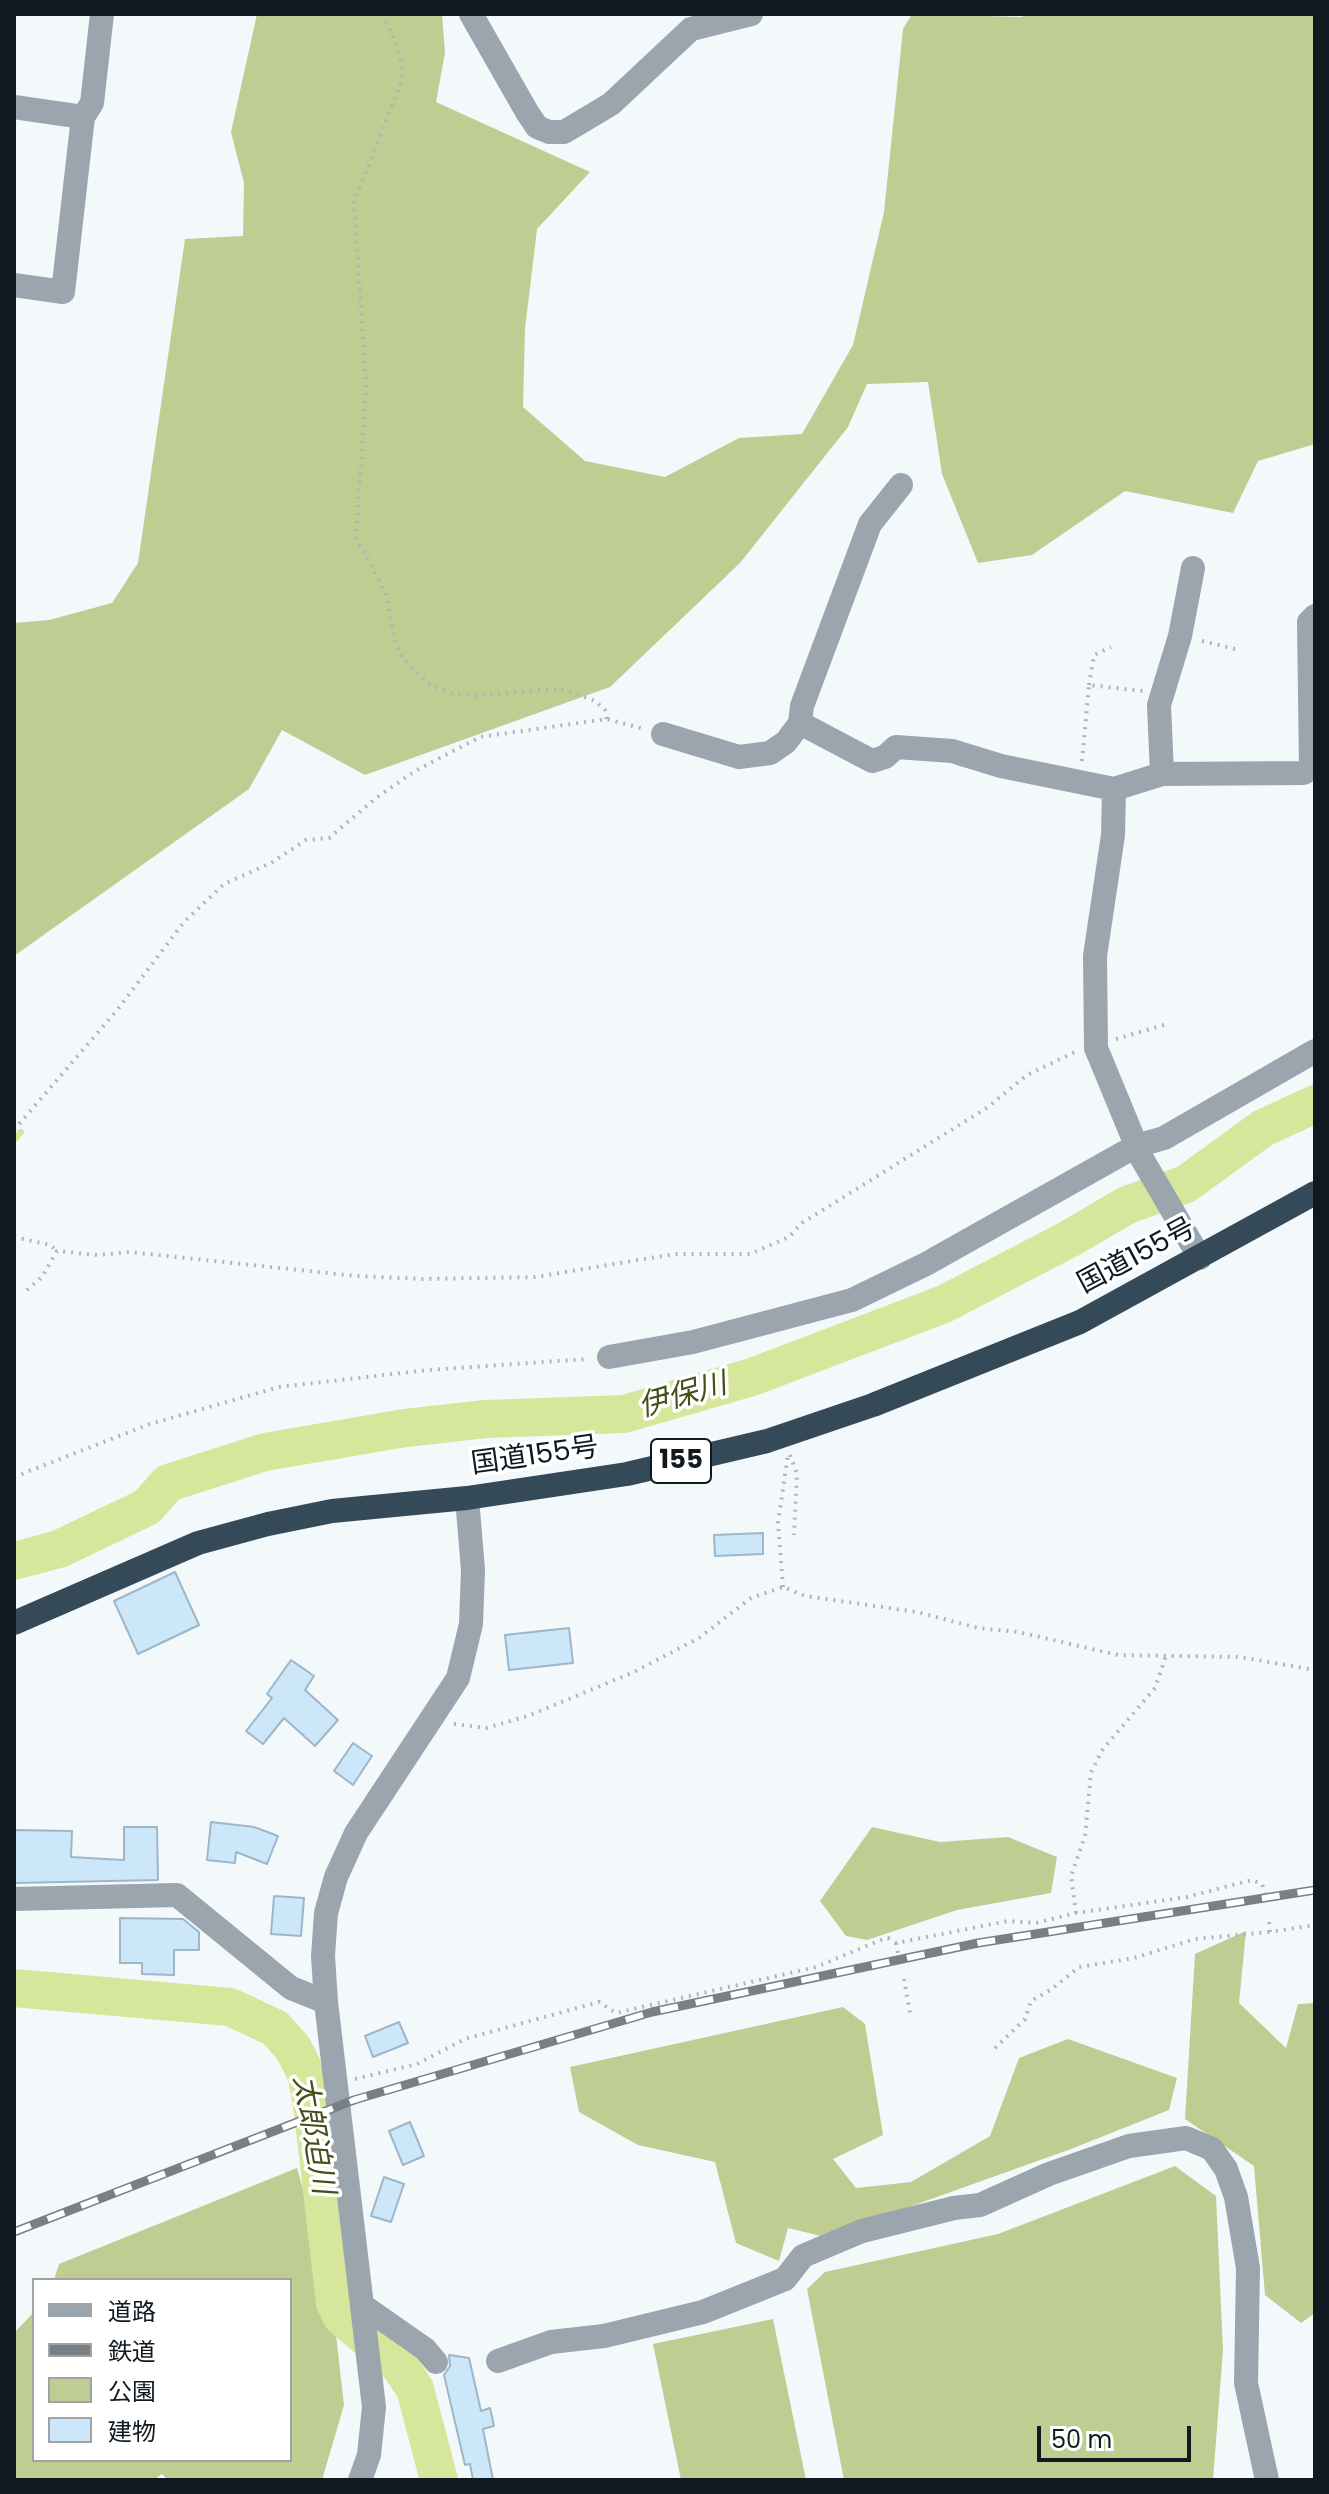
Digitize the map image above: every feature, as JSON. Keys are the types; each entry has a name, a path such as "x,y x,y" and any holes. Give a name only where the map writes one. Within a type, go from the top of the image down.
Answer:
{"highway":[{"name":"国道155号","path":"14,1623 198,1543 332,1511 467,1498 627,1474 785,1445 873,1405 1080,1322 1315,1193"}],"street":[{"path":"14,285 63,292 83,117 92,103 102,14"},
{"path":"471,14 537,127 549,132 564,132 611,104 691,29 751,14"},
{"path":"14,107 83,117"},
{"path":"663,734 725,754 754,756 770,753 786,742 800,723 802,706 870,524 901,485"},
{"path":"1162,774 1161,693 1180,636 1193,568"},
{"path":"800,723 872,761 885,757 896,747 952,751 1114,789 1162,774 1270,775 1309,771 1309,622 1315,616"},
{"path":"1114,789 1113,835 1095,956 1096,1045 1110,1089 1139,1151 1200,1258"},
{"path":"609,1357 693,1342 852,1300 1164,1138 1315,1051"},
{"path":"360,2480 369,2455 374,2407 326,2002 323,1956 326,1913 336,1877 356,1833 458,1678 471,1624 473,1570 467,1498"},
{"path":"14,1899 177,1895 291,1988 326,2002"},
{"path":"498,2361 551,2342 604,2336 703,2312 785,2279 803,2256 851,2235 954,2208 980,2205 1049,2174 1129,2146 1186,2138 1212,2149 1226,2169 1236,2197 1248,2268 1246,2383 1267,2480"},
{"path":"364,2314 425,2349 436,2362"}],"path":[{"path":"383,14 400,54 402,70 400,86 354,202 366,386 356,538 386,593 395,642 402,658 430,685 451,693 476,696 561,688 595,701 605,710 607,719"},
{"path":"1180,636 1239,650"},
{"path":"1080,783 1094,655 1111,647"},
{"path":"1089,685 1161,693"},
{"path":"14,1130 118,1009 184,922 224,884 271,863 306,840 329,838 376,798 415,771 480,737 607,719 663,734"},
{"path":"14,1237 50,1245 57,1251 97,1255 129,1252 356,1276 424,1279 535,1277 675,1254 750,1254 789,1237 802,1223 988,1107 1027,1075 1096,1045 1164,1025"},
{"path":"27,1290 42,1277 57,1251"},
{"path":"14,1477 150,1424 279,1387 428,1370 609,1357"},
{"path":"785,1445 797,1474 794,1535"},
{"path":"783,1587 778,1523 785,1445"},
{"path":"437,1712 457,1726 486,1728 528,1716 674,1653 724,1621 751,1598 783,1587 805,1596 917,1612 978,1628 1018,1632 1118,1655 1167,1653 1240,1657 1315,1670"},
{"path":"1076,1913 1071,1876 1085,1836 1091,1772 1103,1749 1155,1688 1167,1653"},
{"path":"335,2084 417,2064 465,2039 599,2002 616,2013 816,1967 888,1938 896,1943 995,1923 1036,1923 1076,1913 1165,1901 1252,1880 1262,1884 1265,1893"},
{"path":"1269,1922 1270,1932"},
{"path":"995,2048 1025,2019 1031,2001 1079,1967 1134,1958 1195,1939 1315,1925"},
{"path":"896,1943 898,1953"},
{"path":"904,1979 911,2018"}],"green space":[{"path":"257,14 442,14 445,53 436,102 590,172 537,229 525,329 523,407 585,461 665,477 739,438 802,434 853,345 884,212 903,29 912,14 1022,17 1027,14 1315,14 1315,444 1258,461 1233,513 1125,491 1032,555 978,563 942,474 928,382 867,384 848,427 740,563 610,687 365,775 282,730 249,789 14,956 14,623 49,620 112,603 138,563 185,239 243,236 244,183 231,132"},
{"path":"872,1827 940,1842 1008,1837 1057,1857 1051,1893 957,1910 867,1940 846,1936 820,1901"},
{"path":"1246,1931 1239,2003 1286,2048 1298,2004 1315,2003 1315,2313 1301,2323 1265,2295 1254,2166 1185,2119 1195,1954"},
{"path":"843,2007 865,2024 883,2135 833,2159 856,2188 911,2182 990,2136 1019,2058 1068,2039 1177,2078 1169,2110 1071,2149 825,2237 788,2228 779,2261 736,2243 715,2162 638,2145 579,2112 570,2067"},
{"path":"1175,2166 1216,2196 1223,2350 1213,2480 844,2480 807,2289 825,2272 998,2234"},
{"path":"297,2168 331,2291 344,2405 322,2480 168,2480 162,2474 154,2480 14,2480 14,2333 32,2314 32,2462 292,2462 292,2278 55,2278 59,2264"},
{"path":"773,2319 806,2480 681,2480 653,2344"}],"building":[{"path":"763,1533 763,1554 715,1556 714,1535"},
{"path":"175,1572 199,1625 138,1654 114,1601"},
{"path":"569,1628 573,1663 509,1670 505,1635"},
{"path":"291,1660 314,1676 305,1690 338,1720 315,1746 284,1718 263,1744 246,1731 272,1698 267,1694"},
{"path":"353,1743 372,1756 353,1785 334,1771"},
{"path":"211,1822 254,1827 278,1836 267,1864 236,1852 235,1863 207,1860"},
{"path":"124,1827 157,1827 158,1880 14,1883 14,1830 72,1831 71,1857 124,1860"},
{"path":"274,1896 304,1898 301,1936 271,1934"},
{"path":"120,1918 183,1919 199,1932 199,1950 174,1950 174,1975 142,1974 142,1963 120,1963"},
{"path":"399,2022 408,2043 373,2057 365,2036"},
{"path":"410,2122 424,2156 403,2165 389,2131"},
{"path":"384,2177 404,2184 391,2222 371,2216"},
{"path":"449,2355 469,2358 481,2411 490,2408 494,2426 483,2429 493,2480 473,2480 470,2464 465,2465 444,2375 450,2366"}],"waterway":[{"name":"伊保川","path":"14,1561 59,1549 147,1507 168,1483 265,1452 405,1428 486,1419 624,1414 752,1377 944,1304 1127,1205 1186,1184 1263,1128 1315,1104"},
{"path":"14,1140 21,1132"},
{"name":"太郎迫川","path":"14,1988 230,2007 275,2028 293,2048 307,2076 313,2112 335,2303 342,2317 400,2366 415,2389 439,2480"}],"railway":[{"path":"14,2232 354,2100 652,2012 978,1943 1315,1890"}]}
